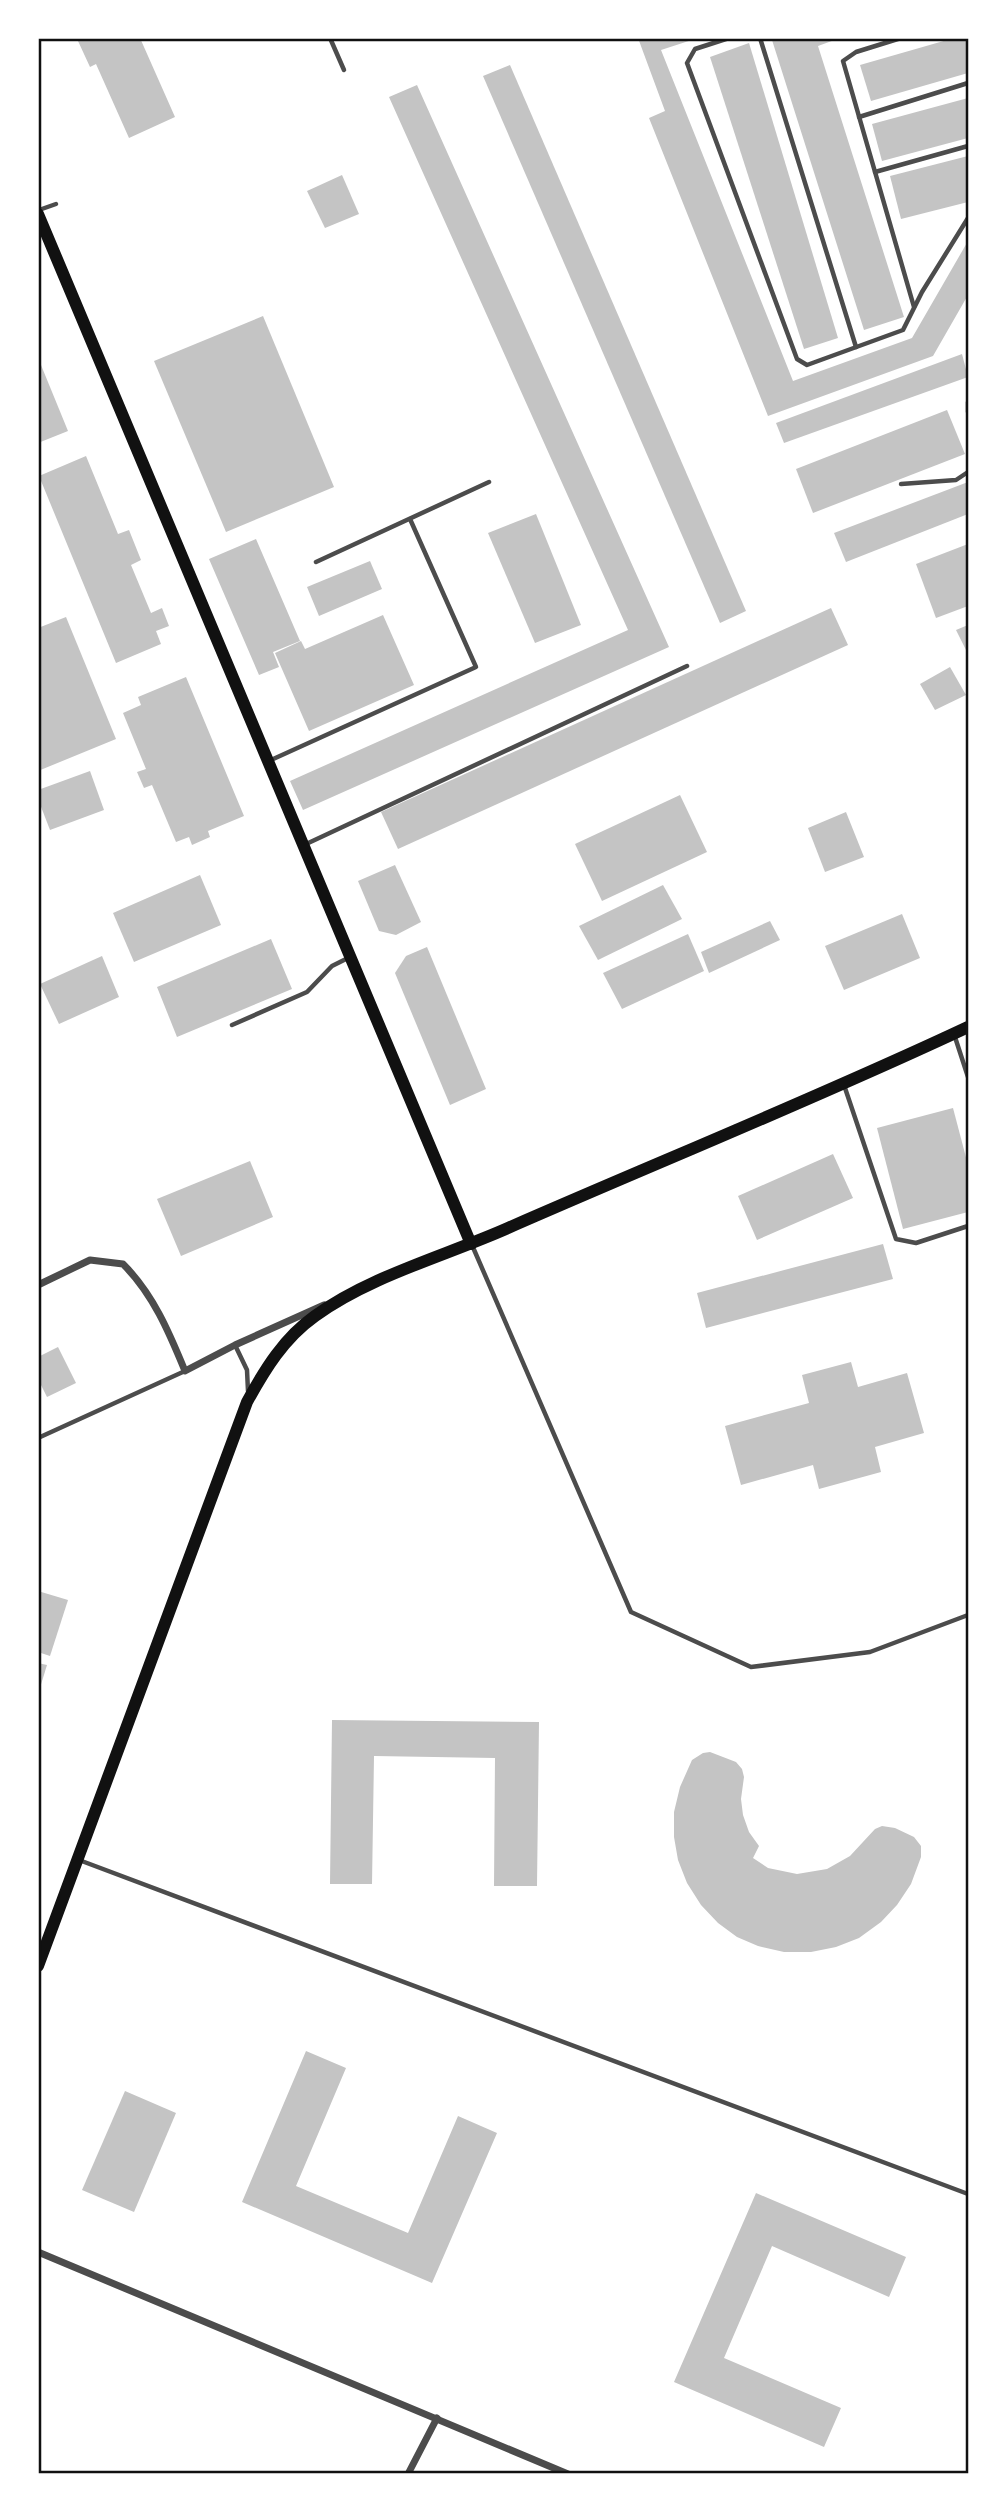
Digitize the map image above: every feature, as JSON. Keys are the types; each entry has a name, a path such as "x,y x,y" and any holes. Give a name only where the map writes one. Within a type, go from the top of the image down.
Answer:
{"main road":[{"path":"38,212 471,1244"},
{"path":"38,1966 247,1402 266,1367 286,1343 313,1317 350,1293 844,1084 968,1027"}],"street":[{"path":"38,1285 90,1260 123,1264 140,1281 164,1323 185,1371 350,1293"},
{"path":"38,2252 568,2473"},
{"path":"408,2473 437,2418"}],"lane":[{"path":"330,38 344,70"},
{"path":"729,38 695,49 687,63 797,359 807,365 903,330 968,218"},
{"path":"760,38 856,347"},
{"path":"901,38 856,52 843,61 914,308"},
{"path":"859,117 968,83"},
{"path":"875,172 968,146"},
{"path":"38,212 56,204"},
{"path":"968,402 968,412"},
{"path":"901,484 956,480 968,472"},
{"path":"316,562 489,482"},
{"path":"268,761 476,667 410,519"},
{"path":"303,845 687,666"},
{"path":"232,1025 307,992 332,967 350,957"},
{"path":"954,1034 968,1077"},
{"path":"844,1084 896,1239 916,1243 968,1226"},
{"path":"471,1244 631,1612 751,1667 870,1652 968,1615"},
{"path":"236,1345 249,1380 247,1402"},
{"path":"38,1438 185,1371"},
{"path":"78,1860 968,2194"}],"building":[{"path":"83,38 140,38 175,117 129,138 96,64 90,67 78,41"},
{"path":"638,38 698,38 661,50 793,381 912,338 968,241 968,295 933,356 768,416 649,118 665,111"},
{"path":"840,38 818,46 904,317 864,330 772,40"},
{"path":"954,38 968,38 968,73 871,101 860,65"},
{"path":"749,43 838,338 804,349 710,57"},
{"path":"510,65 746,611 720,623 483,76"},
{"path":"417,85 669,647 303,810 290,781 628,630 389,97"},
{"path":"968,98 968,138 882,161 872,124"},
{"path":"968,156 968,202 901,219 890,176"},
{"path":"342,175 359,214 325,228 307,191"},
{"path":"263,316 334,487 226,532 154,361"},
{"path":"962,354 968,377 784,443 776,423"},
{"path":"41,365 68,431 38,443 38,366"},
{"path":"947,410 965,454 813,513 796,469"},
{"path":"86,456 118,534 129,530 141,560 131,565 151,613 162,608 169,626 156,631 161,644 116,663 39,476"},
{"path":"968,482 968,514 846,562 834,533"},
{"path":"536,514 581,625 535,643 488,533"},
{"path":"256,539 300,641 273,652 279,667 259,675 209,559"},
{"path":"968,544 968,606 936,618 916,564"},
{"path":"370,561 382,589 319,616 307,587"},
{"path":"831,608 848,645 398,849 381,812"},
{"path":"383,615 414,685 309,731 275,653 301,641 305,649"},
{"path":"66,617 116,739 38,771 38,628"},
{"path":"968,625 968,649 966,650 956,630"},
{"path":"950,667 966,695 935,710 920,684"},
{"path":"186,677 244,816 208,831 210,837 192,845 189,837 176,842 152,785 144,788 137,772 146,769 123,713 141,705 138,697"},
{"path":"90,771 104,810 50,830 38,799 38,790"},
{"path":"680,795 707,852 602,901 575,844"},
{"path":"846,812 864,857 825,872 808,828"},
{"path":"395,865 421,922 396,935 379,931 358,881"},
{"path":"200,875 221,925 134,962 113,913"},
{"path":"663,885 682,919 598,960 579,926"},
{"path":"902,914 920,958 844,990 825,946"},
{"path":"770,921 780,940 709,973 701,952"},
{"path":"688,934 704,971 622,1009 603,973"},
{"path":"271,939 292,989 177,1037 157,987"},
{"path":"427,947 486,1089 450,1105 395,973 406,956"},
{"path":"102,956 119,997 59,1024 40,984"},
{"path":"953,1108 968,1165 968,1212 903,1229 877,1128"},
{"path":"833,1154 853,1198 757,1240 738,1196"},
{"path":"250,1161 273,1217 181,1256 157,1199"},
{"path":"883,1244 893,1279 706,1328 697,1293"},
{"path":"58,1347 76,1383 47,1397 38,1379 38,1357"},
{"path":"851,1362 858,1387 907,1373 924,1433 875,1447 881,1472 819,1489 813,1465 741,1485 725,1426 809,1403 802,1375"},
{"path":"38,1591 68,1600 50,1656 38,1652"},
{"path":"38,1663 47,1665 39,1691 38,1691"},
{"path":"332,1720 539,1722 537,1886 494,1886 495,1758 374,1756 372,1884 330,1884"},
{"path":"710,1752 736,1762 742,1769 743,1815 749,1832 759,1846 753,1858 768,1868 797,1874 827,1869 850,1856 875,1829 882,1826 895,1828 914,1837 921,1846 921,1857 911,1884 897,1905 881,1922 859,1938 836,1947 811,1952 784,1952 758,1946 737,1937 718,1923 701,1905 687,1883 678,1860 674,1837 674,1812 680,1787 692,1760"},
{"path":"306,2051 346,2068 296,2186 408,2233 458,2116 497,2133 432,2283 242,2202"},
{"path":"125,2091 176,2113 134,2212 82,2190"},
{"path":"756,2193 906,2257 889,2297 772,2246 724,2358 841,2408 824,2447 674,2382"}]}
